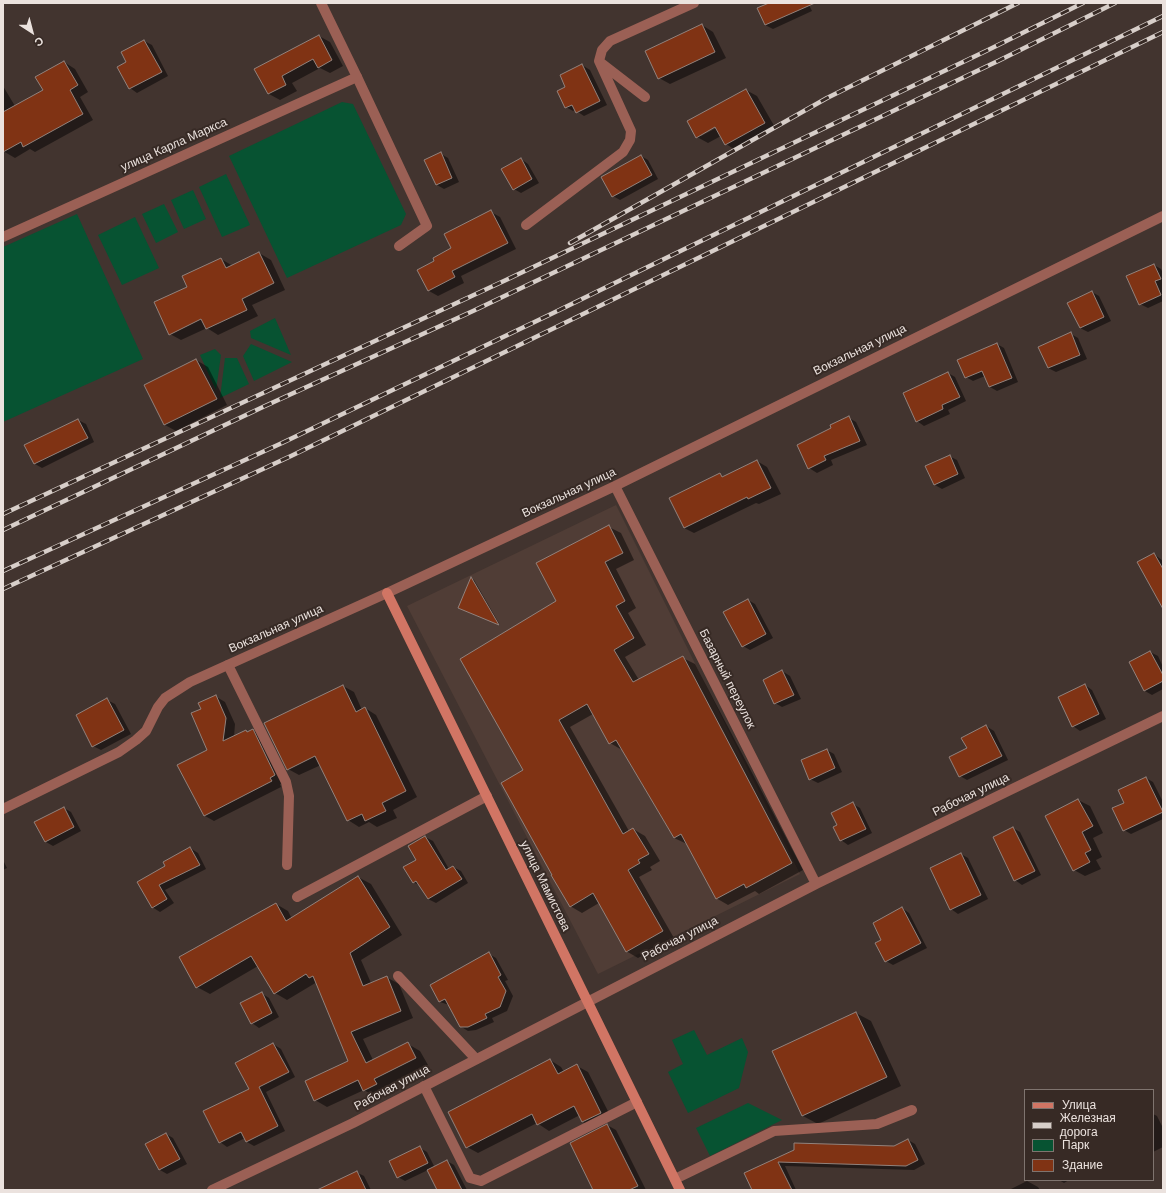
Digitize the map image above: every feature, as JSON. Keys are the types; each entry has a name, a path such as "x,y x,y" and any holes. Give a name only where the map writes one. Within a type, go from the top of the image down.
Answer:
{"street":[{"path":"526,225 623,152 630,140 631,131 599,61 602,50 610,41 694,3"},
{"path":"324,4 356,77 426,226 399,246"},
{"path":"599,61 645,97"},
{"name":"улица Карла Маркса","path":"3,237 356,77"},
{"name":"Вокзальная улица","path":"3,809 119,752 146,731 158,707 173,691 615,486 1163,216"},
{"name":"Базарный переулок","path":"615,486 816,884"},
{"name":"улица Мамистова","path":"387,593 680,1190"},
{"path":"228,665 286,782 289,796 287,865"},
{"name":"Рабочая улица","path":"212,1190 354,1123 816,884 1163,716"},
{"path":"297,897 487,796"},
{"path":"398,976 476,1059"},
{"path":"424,1086 470,1178 481,1180 637,1102"},
{"path":"675,1179 774,1131 876,1124 912,1110"}],"shaded area":[{"path":"616,505 800,874 598,974 407,606"}],"green space":[{"path":"342,102 353,104 406,214 401,225 287,278 229,156"},
{"path":"226,174 250,225 222,237 199,187"},
{"path":"193,190 206,219 184,229 171,200"},
{"path":"164,204 178,232 156,243 142,214"},
{"path":"77,214 143,359 3,422 3,247"},
{"path":"135,217 159,268 122,285 98,235"},
{"path":"275,318 291,355 251,338 250,331"},
{"path":"251,344 292,362 254,381 243,356"},
{"path":"215,349 221,355 216,390 200,355"},
{"path":"225,358 237,358 249,384 220,398"},
{"path":"694,1030 707,1055 742,1038 748,1052 739,1088 688,1113 668,1072 683,1064 672,1040"},
{"path":"748,1103 782,1120 710,1156 696,1128"}],"building":[{"path":"769,3 815,3 765,25 757,8"},
{"path":"702,24 715,52 658,79 645,51"},
{"path":"319,35 332,60 318,68 313,59 282,76 286,85 268,94 254,69"},
{"path":"144,40 162,72 129,89 117,67 126,62 121,52"},
{"path":"64,61 78,85 70,90 83,114 23,147 21,142 3,152 3,112 43,90 35,77"},
{"path":"582,64 600,101 576,113 572,105 565,108 557,91 565,87 560,75"},
{"path":"746,89 765,123 725,145 715,127 696,138 687,121"},
{"path":"441,152 452,178 436,185 424,160"},
{"path":"641,155 652,175 612,197 601,177"},
{"path":"521,158 532,179 513,190 501,169"},
{"path":"491,210 508,243 452,271 455,277 428,291 417,270 434,261 433,258 451,248 444,234"},
{"path":"259,252 274,283 242,299 247,310 206,329 201,319 169,335 154,302 187,287 182,276 221,258 226,268"},
{"path":"1154,264 1161,279 1155,281 1161,295 1139,305 1126,276"},
{"path":"1092,291 1104,317 1080,328 1067,303"},
{"path":"1071,332 1080,355 1048,368 1038,347"},
{"path":"997,343 1012,378 989,387 982,371 965,378 957,360"},
{"path":"196,359 217,399 164,425 144,385"},
{"path":"948,372 960,397 942,405 943,409 916,422 903,393"},
{"path":"849,416 860,441 824,456 826,460 808,469 797,445 831,428 830,425"},
{"path":"78,419 88,438 34,464 24,445"},
{"path":"950,455 958,474 934,485 925,466"},
{"path":"757,460 771,488 748,499 747,497 684,528 669,498 720,473 722,477"},
{"path":"609,525 623,553 605,562 625,601 616,606 634,638 614,650 633,682 683,656 792,863 746,888 744,884 716,899 681,834 674,838 616,740 609,744 587,704 559,720 623,834 633,828 649,854 638,860 640,863 628,870 663,931 626,952 593,893 570,907 551,875 501,783 523,770 460,659 556,601 536,563"},
{"path":"1154,553 1163,569 1163,609 1137,562"},
{"path":"471,577 499,625 458,608"},
{"path":"748,599 766,634 742,647 723,612"},
{"path":"1150,651 1163,675 1163,681 1144,691 1129,662"},
{"path":"782,670 794,695 774,704 763,680"},
{"path":"1085,684 1099,714 1072,727 1058,697"},
{"path":"343,685 356,712 365,707 406,791 382,803 386,811 365,821 362,814 347,821 315,756 287,770 264,723"},
{"path":"216,695 226,718 223,741 246,730 247,732 253,729 275,775 270,778 272,781 204,816 177,765 207,750 191,713 201,709 198,703"},
{"path":"107,698 124,730 92,747 76,715"},
{"path":"986,725 1002,756 959,777 949,757 967,748 961,738"},
{"path":"827,749 835,768 809,780 801,760"},
{"path":"1146,777 1163,812 1123,831 1112,808 1124,803 1118,790"},
{"path":"1078,799 1093,826 1082,832 1091,850 1085,853 1090,862 1073,871 1045,816"},
{"path":"853,802 866,829 840,841 833,827 837,825 831,813"},
{"path":"64,807 74,827 45,842 34,822"},
{"path":"1013,827 1035,871 1014,881 993,837"},
{"path":"425,836 446,870 453,866 462,879 428,899 416,881 413,883 403,867 416,860 408,846"},
{"path":"190,847 200,865 159,885 167,899 152,908 137,882 165,866 163,862"},
{"path":"961,853 981,895 950,910 930,868"},
{"path":"358,876 390,927 350,953 363,986 387,976 401,1011 351,1032 366,1063 408,1042 416,1058 374,1079 377,1084 363,1091 358,1080 314,1101 305,1081 348,1061 313,976 309,978 306,974 274,994 251,956 196,988 179,957 276,903 286,921"},
{"path":"902,907 921,943 885,962 875,943 881,940 873,923"},
{"path":"489,952 501,975 498,977 506,991 500,1007 485,1014 487,1018 468,1027 460,1027 445,999 439,1002 430,985"},
{"path":"262,992 272,1013 251,1024 240,1003"},
{"path":"856,1012 887,1077 802,1116 772,1051"},
{"path":"273,1043 289,1072 259,1087 278,1126 246,1142 241,1132 219,1143 203,1111 249,1089 235,1063"},
{"path":"550,1059 558,1074 577,1064 601,1113 582,1122 574,1106 537,1125 532,1114 466,1148 448,1112"},
{"path":"607,1124 638,1186 629,1190 593,1190 570,1143"},
{"path":"166,1133 180,1159 159,1170 145,1144"},
{"path":"908,1139 918,1160 906,1166 778,1162 792,1190 752,1190 744,1173 794,1150 794,1143 894,1146"},
{"path":"420,1146 428,1163 397,1178 389,1161"},
{"path":"447,1160 462,1190 437,1190 427,1170"},
{"path":"357,1171 366,1190 317,1190"}],"railway":[{"path":"570,243 827,98 1018,3"},
{"path":"3,514 506,280 986,51 1083,3"},
{"path":"3,530 265,406 473,311 998,61 1115,3"},
{"path":"3,571 282,443 547,316 1163,16"},
{"path":"3,589 291,456 1163,32"}]}
